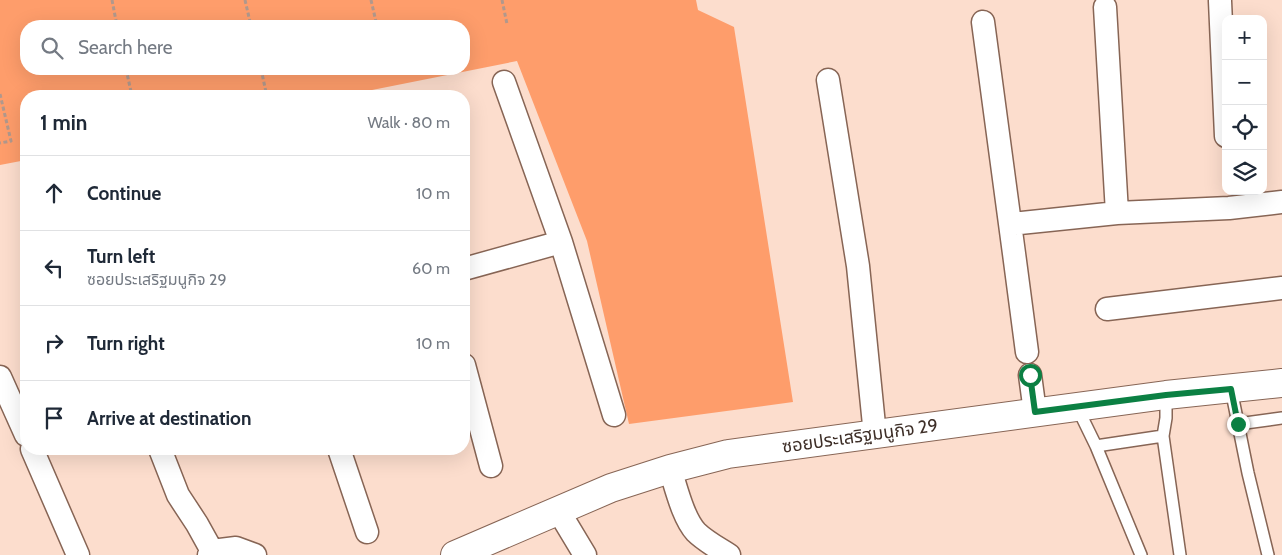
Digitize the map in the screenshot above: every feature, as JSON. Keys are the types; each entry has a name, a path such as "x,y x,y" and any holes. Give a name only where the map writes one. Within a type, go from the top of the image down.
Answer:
{"street":[{"path":"1220,1 1225,105"},
{"path":"1105,7 1117,213"},
{"path":"982,22 1027,352"},
{"path":"828,80 858,266 875,434"},
{"path":"504,82 561,242 614,415"},
{"path":"1011,224 1228,199 1282,202"},
{"path":"470,267 561,242"},
{"path":"1107,309 1282,288"},
{"path":"1030,375 1035,412"},
{"path":"0,377 14,414"},
{"name":"ซอยประเสริฐมนูกิจ 29","path":"455,555 611,488 670,469 728,454 1166,395 1282,383"},
{"path":"470,387 491,466"},
{"path":"35,455 78,555"},
{"path":"162,455 178,495 197,524 211,553 236,548 255,555"},
{"path":"341,455 367,532"},
{"path":"670,469 688,519 695,530 706,541 729,555"},
{"path":"558,510 585,555"}],"lane":[{"path":"1231,389 1248,473 1268,555"},
{"path":"1166,395 1166,418 1163,436 1180,555"},
{"path":"1077,407 1096,446 1141,555"},
{"path":"1238,424 1282,418"},
{"path":"1096,446 1163,436"}],"path":[{"path":"112,0 116,20"},
{"path":"245,0 250,20"},
{"path":"371,0 376,20"},
{"path":"502,0 507,24"},
{"path":"127,75 131,90"},
{"path":"262,75 266,90"},
{"path":"0,94 11,141 0,143"}],"shaded area":[{"path":"0,0 696,0 698,10 734,27 793,402 629,424 587,241 517,61 470,70 470,20 20,20 20,75 447,75 372,90 20,90 20,161 0,165"}],"route":[{"path":"1030,375 1035,412 1166,395 1231,389 1238,424"}]}
